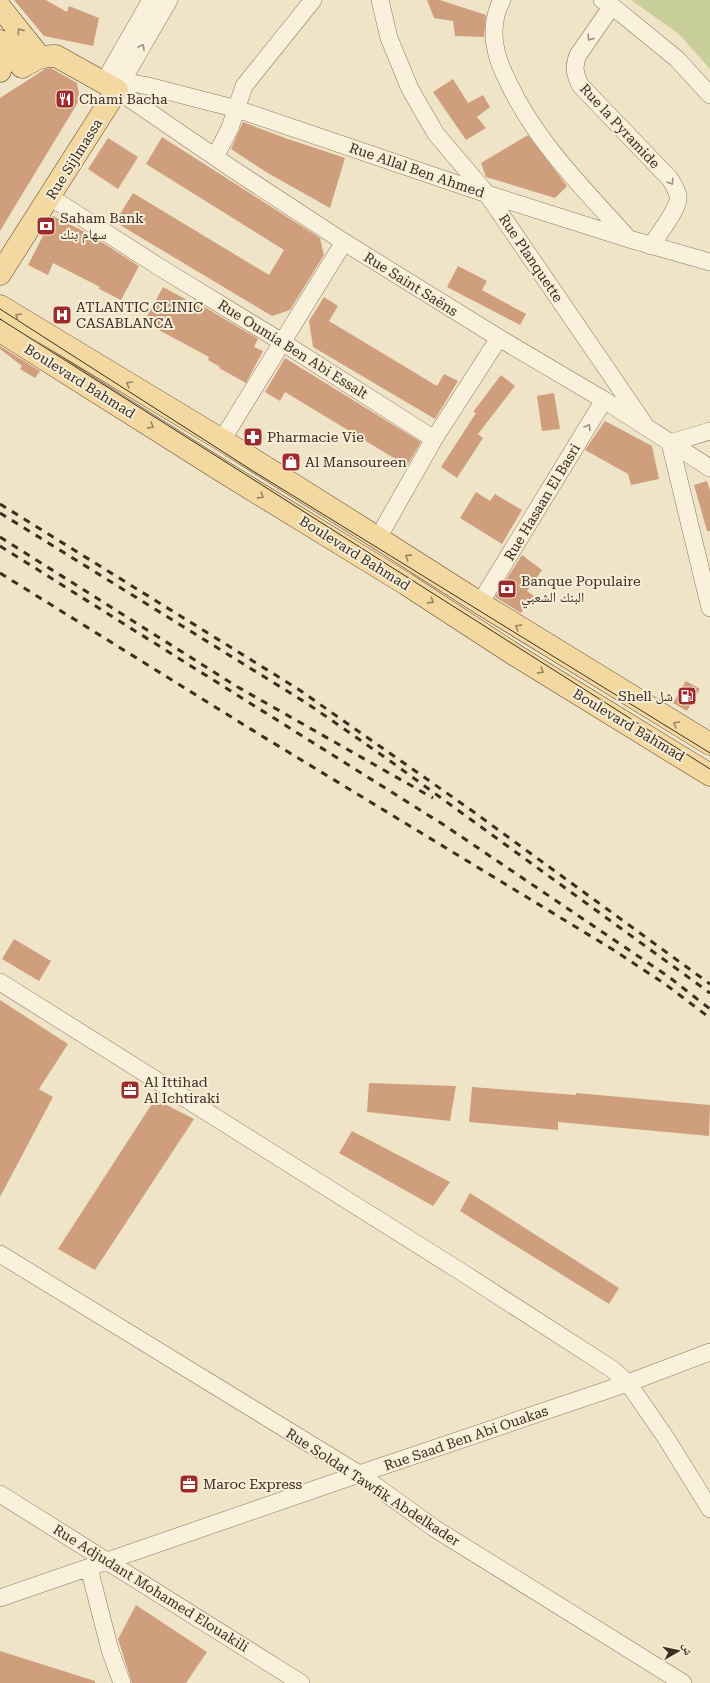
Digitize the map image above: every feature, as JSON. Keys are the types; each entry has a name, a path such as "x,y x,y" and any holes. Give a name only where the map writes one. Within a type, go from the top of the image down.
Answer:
{"main road":[{"path":"0,7 31,62"},
{"path":"1,42 31,62"},
{"path":"0,71 3,57 1,42"},
{"path":"0,80 31,62 47,55 56,56 115,84"},
{"name":"Rue Sijlmassa","path":"0,274 50,197 115,84"},
{"name":"Rue Sijlmassa","path":"0,250 66,147 115,84"},
{"name":"Boulevard Bahmad","path":"0,306 222,440 480,604 709,743"},
{"name":"Boulevard Bahmad","path":"0,331 231,477 406,584 515,655 710,775"}],"street":[{"name":"Rue Sijlmassa","path":"115,84 152,0"},
{"name":"Rue Sijlmassa","path":"115,84 169,0"},
{"path":"215,157 230,128 244,86 313,0"},
{"name":"Rue Planquette","path":"380,0 389,38 410,89 436,134 487,194 648,429"},
{"path":"502,0 497,10 494,33 495,49 516,98 538,133 561,164 629,239"},
{"name":"Rue la Pyramide","path":"651,246 676,208 678,201 675,187 670,179 580,86 574,64 607,3 677,59 710,95"},
{"name":"Rue Allal Ben Ahmed","path":"115,84 148,86 237,109 487,194 651,246 710,262"},
{"name":"Rue Saint Saëns","path":"115,84 215,157 344,242 499,338 604,400 710,468"},
{"name":"Rue Oumia Ben Abi Essalt","path":"50,197 434,439"},
{"path":"222,440 344,242"},
{"path":"378,538 434,439 499,338"},
{"name":"Rue Hasaan El Basri","path":"480,604 604,400"},
{"path":"710,430 670,443 710,607"},
{"path":"0,982 603,1362 628,1383 666,1438 710,1509"},
{"name":"Rue Soldat Tawfik Abdelkader","path":"0,1254 358,1474 434,1528 684,1683"},
{"name":"Rue Saad Ben Abi Ouakas","path":"0,1598 358,1474 628,1383 710,1352"},
{"name":"Rue Adjudant Mohamed Elouakili","path":"0,1494 301,1683"},
{"path":"89,1568 110,1650 122,1683"}],"green space":[{"path":"631,0 710,0 710,69 679,34"}],"building":[{"path":"14,0 46,0 67,12 69,6 99,18 93,46 44,36"},
{"path":"427,0 440,0 486,15 484,37 455,36 453,21 434,18"},
{"path":"51,68 77,83 80,99 0,231 0,98 45,69"},
{"path":"453,79 468,103 483,95 490,107 477,117 486,128 466,140 433,92"},
{"path":"243,122 345,158 330,208 266,172 231,149"},
{"path":"528,135 567,186 555,198 486,177 481,163"},
{"path":"162,137 320,238 324,255 290,310 272,316 115,222 133,193 269,275 284,250 146,164"},
{"path":"108,138 138,157 118,189 88,169"},
{"path":"53,216 89,234 139,266 121,300 99,289 100,287 53,263 48,275 28,265"},
{"path":"458,266 487,281 482,290 526,314 520,325 447,287"},
{"path":"163,287 202,308 203,306 258,339 254,347 263,351 246,383 219,368 220,367 208,360 209,357 144,322"},
{"path":"324,297 338,306 329,321 437,386 444,374 458,381 435,419 313,347 309,321"},
{"path":"0,346 40,371 35,378 20,369 22,366 0,349"},
{"path":"285,358 421,442 407,466 285,392 280,401 265,392"},
{"path":"501,375 515,386 478,434 483,438 457,478 441,467 476,413 473,412"},
{"path":"554,393 560,429 542,431 537,396"},
{"path":"605,421 652,446 659,479 631,485 628,474 585,450"},
{"path":"707,481 710,491 710,531 707,531 694,485"},
{"path":"476,492 490,501 495,494 522,510 502,544 460,518"},
{"path":"522,555 542,570 527,591 534,596 521,613 495,597"},
{"name":"Shell شل","path":"686,681 700,689 687,711 673,703"},
{"path":"14,939 51,961 39,981 2,959"},
{"path":"0,1000 68,1044 39,1089 53,1097 0,1197"},
{"path":"369,1083 456,1086 450,1121 367,1112"},
{"path":"472,1087 576,1095 576,1093 710,1105 709,1136 558,1122 558,1130 469,1122"},
{"path":"155,1099 194,1119 95,1270 58,1249"},
{"path":"352,1131 450,1182 433,1206 339,1153"},
{"path":"470,1193 619,1288 609,1304 460,1211"},
{"path":"136,1605 207,1652 186,1683 132,1683 118,1639"},
{"path":"0,1651 95,1681 95,1683 0,1683"}],"tram line":[{"path":"0,309 253,471 710,753"},
{"path":"0,319 710,769"}],"railway":[{"path":"0,504 298,689 471,810 710,984"},
{"path":"0,513 308,704 386,758 710,993"},
{"path":"0,537 236,686 433,798"},
{"path":"0,546 444,825 669,977 710,1009"},
{"path":"0,573 257,733 612,949 665,984 710,1018"}],"place":[{"name":"Chami Bacha","path":"65,99"},
{"name":"Saham Bank سهام بنك","path":"46,226"},
{"name":"ATLANTIC CLINIC CASABLANCA","path":"62,315"},
{"name":"Pharmacie Vie","path":"253,437"},
{"name":"Al Mansoureen","path":"291,462"},
{"name":"Banque Populaire البنك الشعبي","path":"507,589"},
{"name":"Shell شل","path":"687,696"},
{"name":"Al Ittihad Al Ichtiraki","path":"130,1090"},
{"name":"Maroc Express","path":"189,1484"}]}
